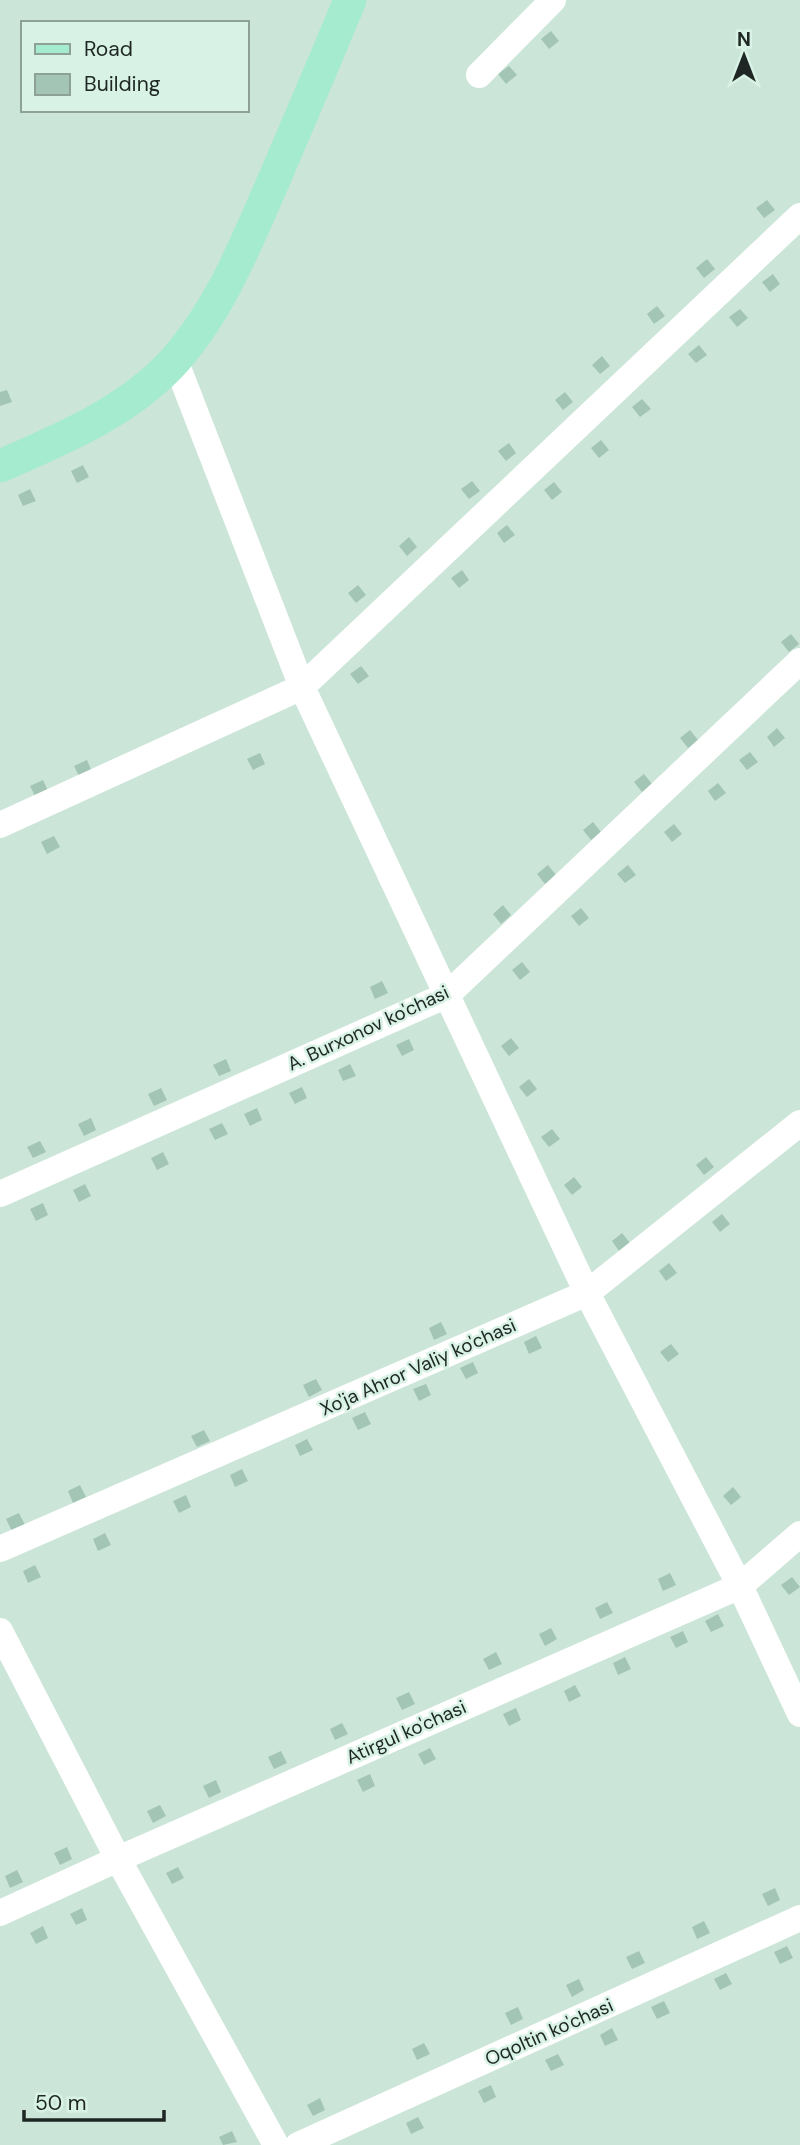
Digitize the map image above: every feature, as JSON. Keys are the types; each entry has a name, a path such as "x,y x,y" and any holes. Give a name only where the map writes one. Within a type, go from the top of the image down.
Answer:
{"main road":[{"path":"0,466 85,427 119,408 176,360 199,329 239,260 350,0"}],"street":[{"path":"479,75 552,0"},
{"path":"0,825 302,687 800,216"},
{"path":"176,360 302,687 587,1293 740,1586 800,1714"},
{"name":"A. Burxonov ko'chasi","path":"0,1194 447,996 800,661"},
{"name":"Xo'ja Ahror Valiy ko'chasi","path":"0,1549 587,1293 800,1123"},
{"name":"Atirgul ko'chasi","path":"0,1913 118,1858 740,1586 800,1534"},
{"path":"0,1630 118,1858 276,2145"},
{"name":"Oqoltin ko'chasi","path":"298,2145 800,1918"}],"building":[{"path":"551,31 559,41 549,49 541,39"},
{"path":"509,66 517,75 506,84 498,74"},
{"path":"767,200 775,210 764,218 756,208"},
{"path":"707,259 715,269 704,278 696,268"},
{"path":"773,274 780,284 770,292 762,282"},
{"path":"657,306 665,316 654,324 647,314"},
{"path":"740,309 748,318 737,327 729,317"},
{"path":"699,345 707,355 696,363 688,354"},
{"path":"602,356 610,366 600,374 592,365"},
{"path":"7,390 12,402 0,406 0,392"},
{"path":"565,392 573,402 563,410 555,400"},
{"path":"642,399 651,409 640,417 632,407"},
{"path":"601,440 609,450 599,458 591,448"},
{"path":"509,443 516,453 506,461 498,451"},
{"path":"83,465 89,477 77,483 71,471"},
{"path":"472,481 480,491 469,499 461,489"},
{"path":"554,482 562,492 552,500 544,490"},
{"path":"30,489 36,501 23,506 18,495"},
{"path":"507,525 515,535 504,543 497,533"},
{"path":"409,537 417,547 407,556 399,546"},
{"path":"462,570 469,580 459,588 451,578"},
{"path":"358,585 366,595 356,603 348,593"},
{"path":"791,634 799,644 789,652 781,642"},
{"path":"361,666 369,676 358,684 350,674"},
{"path":"777,728 785,738 774,747 767,737"},
{"path":"690,730 698,740 688,748 680,738"},
{"path":"750,752 758,762 747,770 739,760"},
{"path":"260,753 265,764 253,770 247,759"},
{"path":"87,760 92,772 80,778 74,766"},
{"path":"644,774 652,784 642,792 634,782"},
{"path":"43,780 48,791 36,798 30,786"},
{"path":"718,783 726,793 715,801 708,791"},
{"path":"593,822 601,832 591,840 583,830"},
{"path":"674,824 682,834 672,842 664,832"},
{"path":"54,836 60,847 47,854 41,842"},
{"path":"548,865 556,875 545,884 537,874"},
{"path":"628,865 636,875 625,883 617,874"},
{"path":"503,905 511,915 501,924 493,914"},
{"path":"581,908 589,918 579,926 571,916"},
{"path":"522,962 530,972 520,980 512,970"},
{"path":"382,981 388,993 375,999 370,987"},
{"path":"511,1038 519,1048 509,1056 501,1046"},
{"path":"409,1039 414,1050 402,1056 396,1045"},
{"path":"226,1059 231,1071 219,1076 213,1065"},
{"path":"350,1064 356,1076 343,1081 338,1070"},
{"path":"529,1079 537,1089 527,1097 519,1087"},
{"path":"302,1087 307,1098 295,1104 289,1093"},
{"path":"161,1088 167,1100 154,1106 148,1094"},
{"path":"257,1108 262,1120 250,1126 244,1114"},
{"path":"91,1118 96,1130 84,1136 78,1124"},
{"path":"222,1123 228,1134 215,1140 209,1129"},
{"path":"552,1129 560,1139 549,1147 541,1137"},
{"path":"40,1141 46,1152 33,1158 27,1147"},
{"path":"163,1152 169,1164 157,1170 151,1158"},
{"path":"706,1157 714,1167 704,1175 696,1165"},
{"path":"574,1177 582,1187 572,1195 564,1185"},
{"path":"85,1184 91,1196 79,1202 73,1190"},
{"path":"43,1203 48,1215 36,1221 30,1209"},
{"path":"722,1214 730,1224 720,1232 712,1222"},
{"path":"622,1233 630,1243 619,1251 612,1241"},
{"path":"669,1263 677,1273 666,1281 659,1271"},
{"path":"441,1322 447,1334 434,1340 429,1328"},
{"path":"536,1336 542,1348 529,1354 524,1342"},
{"path":"671,1344 679,1354 668,1362 660,1352"},
{"path":"473,1362 478,1373 466,1379 460,1368"},
{"path":"316,1379 322,1390 309,1397 303,1385"},
{"path":"426,1384 431,1395 419,1401 413,1389"},
{"path":"365,1412 371,1424 358,1430 352,1418"},
{"path":"204,1430 210,1441 197,1447 191,1436"},
{"path":"307,1439 313,1450 300,1456 295,1445"},
{"path":"242,1469 248,1481 235,1487 230,1475"},
{"path":"80,1485 86,1497 73,1503 68,1491"},
{"path":"733,1487 741,1497 731,1505 723,1496"},
{"path":"186,1495 191,1507 179,1513 173,1501"},
{"path":"19,1513 25,1525 12,1531 6,1519"},
{"path":"105,1533 111,1545 98,1551 93,1539"},
{"path":"35,1565 41,1577 28,1583 23,1571"},
{"path":"670,1573 676,1585 663,1591 658,1579"},
{"path":"792,1577 800,1587 789,1595 781,1585"},
{"path":"607,1602 613,1613 600,1619 595,1608"},
{"path":"718,1614 724,1626 711,1632 705,1621"},
{"path":"551,1628 557,1639 545,1646 539,1634"},
{"path":"683,1631 688,1642 676,1648 670,1637"},
{"path":"496,1652 502,1664 489,1670 483,1659"},
{"path":"625,1657 631,1669 618,1675 613,1663"},
{"path":"575,1685 581,1696 569,1702 564,1691"},
{"path":"409,1692 415,1704 402,1710 396,1698"},
{"path":"516,1708 521,1720 509,1726 503,1714"},
{"path":"342,1723 348,1734 335,1740 330,1729"},
{"path":"430,1748 436,1759 424,1765 418,1754"},
{"path":"281,1751 287,1763 274,1769 268,1757"},
{"path":"370,1774 375,1786 363,1792 357,1780"},
{"path":"216,1780 221,1792 209,1798 203,1786"},
{"path":"160,1805 166,1816 153,1823 147,1811"},
{"path":"67,1847 72,1859 60,1865 54,1853"},
{"path":"178,1867 184,1878 172,1884 166,1873"},
{"path":"17,1870 23,1882 10,1888 5,1876"},
{"path":"775,1888 780,1900 768,1906 762,1894"},
{"path":"82,1908 87,1920 76,1925 70,1914"},
{"path":"704,1921 710,1933 697,1939 692,1927"},
{"path":"43,1926 48,1938 36,1944 30,1933"},
{"path":"787,1946 793,1958 780,1964 774,1952"},
{"path":"639,1951 645,1963 632,1969 626,1957"},
{"path":"726,1973 732,1984 720,1990 714,1979"},
{"path":"579,1979 584,1990 572,1997 566,1985"},
{"path":"664,2001 670,2013 657,2019 651,2007"},
{"path":"518,2007 523,2019 511,2025 505,2013"},
{"path":"612,2028 618,2040 605,2046 600,2035"},
{"path":"424,2043 430,2054 417,2060 412,2049"},
{"path":"558,2054 564,2065 551,2071 545,2060"},
{"path":"491,2085 496,2097 484,2103 478,2091"},
{"path":"320,2098 325,2110 313,2116 307,2105"},
{"path":"418,2117 424,2128 411,2134 406,2123"},
{"path":"232,2131 237,2142 223,2145 219,2137"}]}
